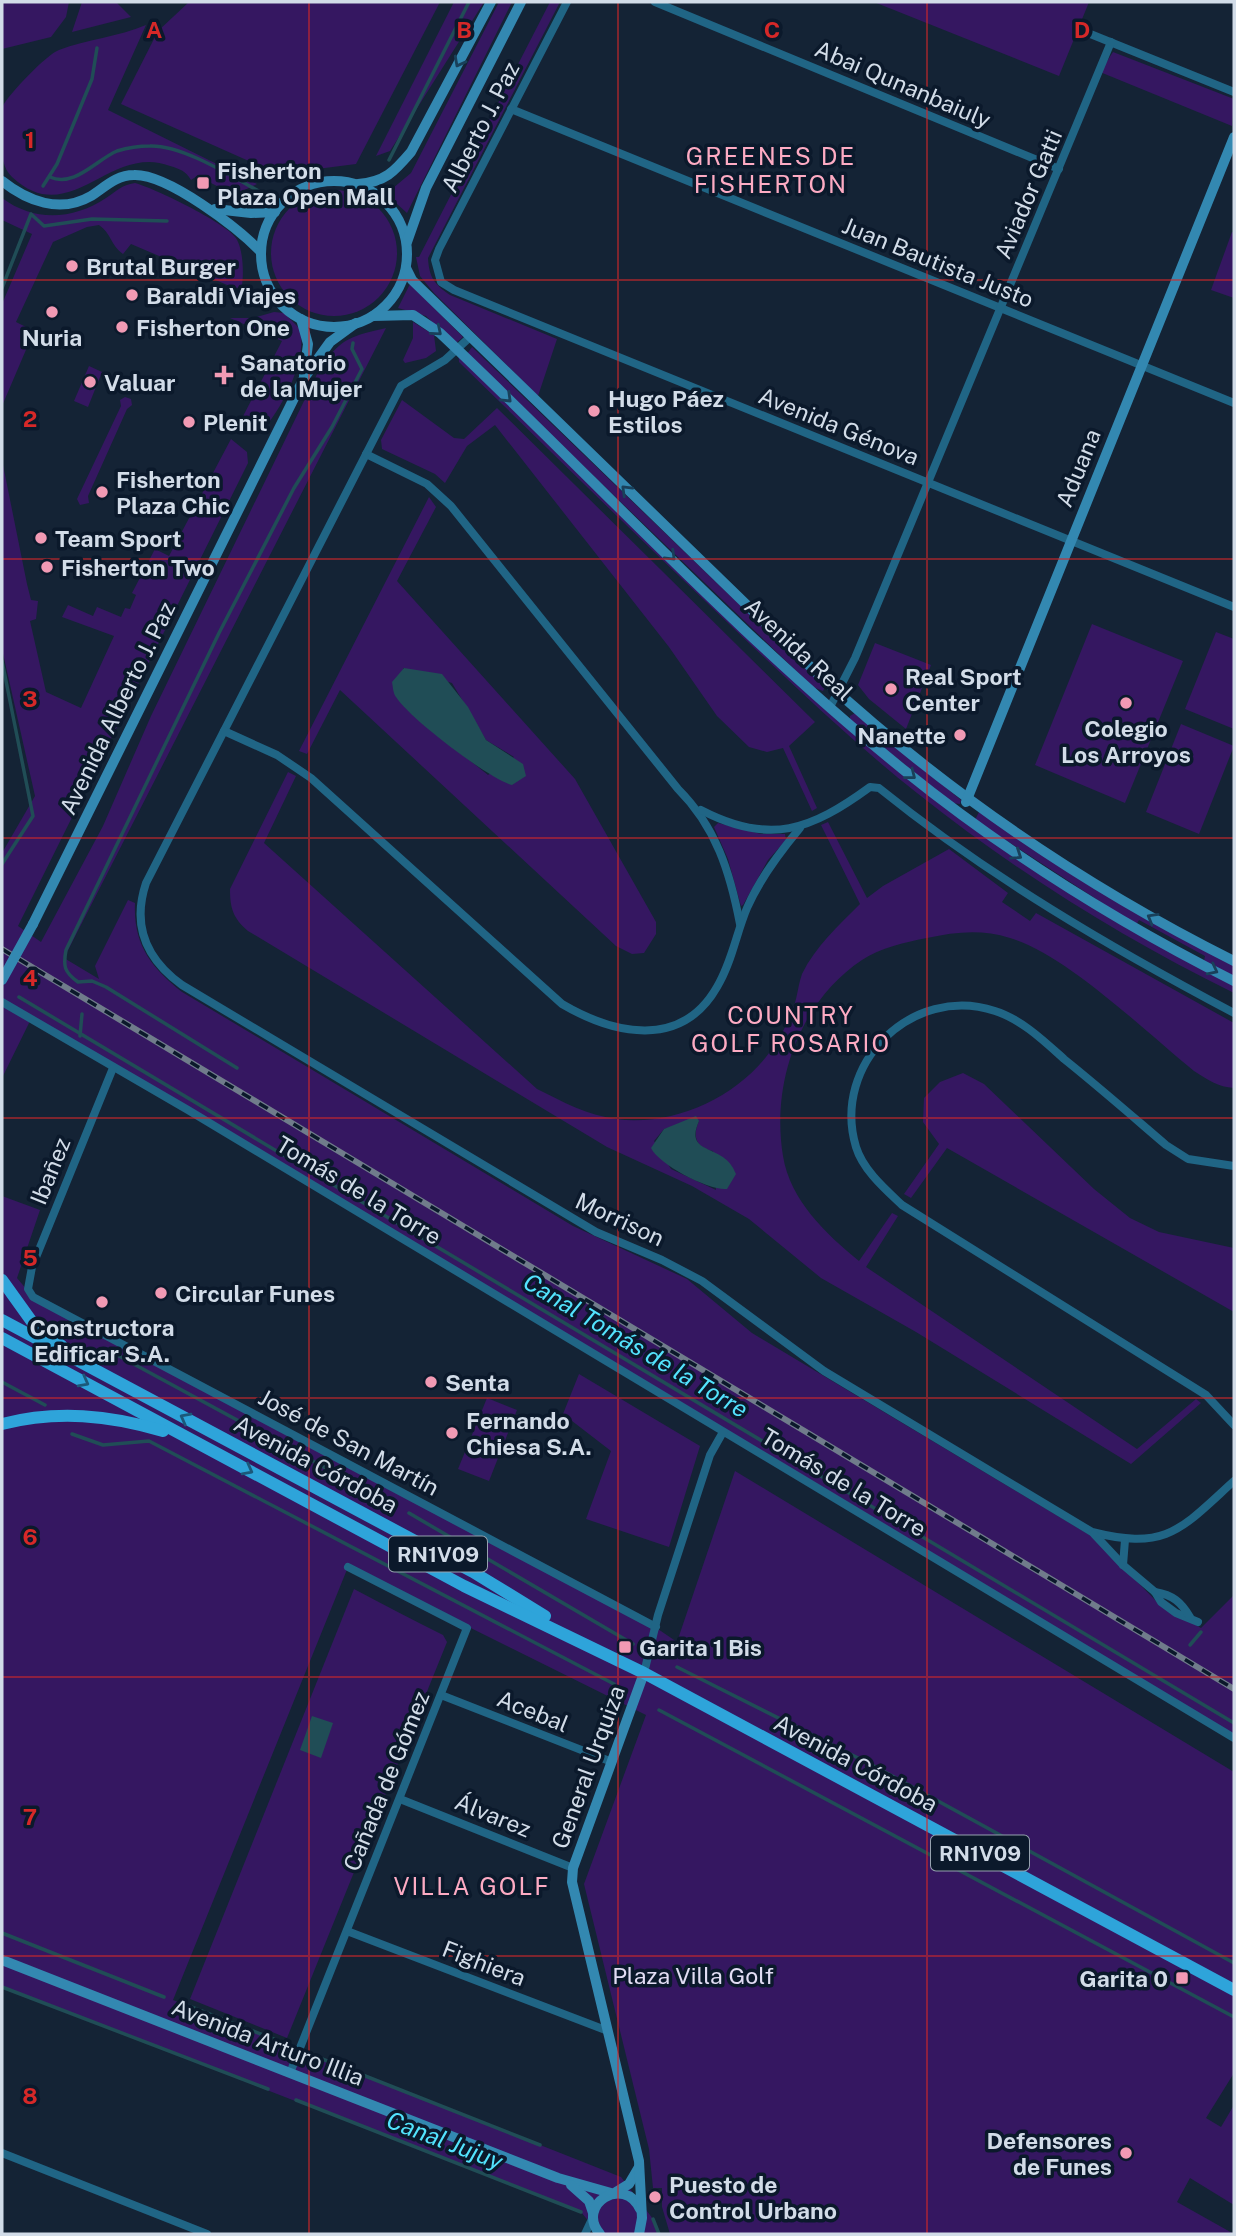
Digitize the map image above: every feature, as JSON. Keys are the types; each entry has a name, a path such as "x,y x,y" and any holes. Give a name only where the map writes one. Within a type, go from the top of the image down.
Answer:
{"main road":[{"path":"491,2 411,152 393,173 379,183 355,185 324,182 301,189 275,212 265,231 261,252 266,280 272,292 301,319 318,325 338,327 373,316 391,300 406,268 407,245 426,188 521,2"},
{"name":"Aduana","path":"962,814 1234,137"},
{"path":"2,180 25,197 55,205 88,198 118,177 136,175 153,180 205,206 235,227 261,252"},
{"path":"355,185 377,196 395,214 407,245"},
{"path":"205,206 251,213 275,212"},
{"name":"Avenida Real","path":"406,268 412,280 469,338 838,692 926,767 1091,882 1234,961"},
{"name":"Avenida Real","path":"373,316 413,316 427,323 830,707 962,814 1083,898 1151,938 1234,981"},
{"name":"Avenida Alberto J. Paz","path":"301,319 308,344 304,378"},
{"name":"Avenida Alberto J. Paz","path":"2,980 33,924 304,378 330,342 356,323"},
{"path":"2,1280 35,1326 93,1369"},
{"name":"Avenida Córdoba","path":"2,1320 473,1572 605,1653"},
{"name":"Avenida Córdoba","path":"2,1338 464,1586 644,1673 1234,1990"},
{"path":"2,1423 63,1414 99,1416 188,1438"},
{"name":"General Urquiza","path":"637,2232 641,2211 640,2164 572,1882 573,1868 644,1673"},
{"name":"Avenida Arturo Illia","path":"2,1960 558,2178 614,2193"},
{"path":"593,2215 600,2200 629,2184 640,2164"},
{"name":"Avenida Arturo Illia","path":"558,2178 582,2193 600,2234"},
{"path":"614,2193 632,2198 641,2211"}],"street":[{"name":"Alberto J. Paz","path":"436,272 435,260 439,249 567,2"},
{"name":"Abai Qunanbaiuly","path":"655,2 1059,169"},
{"path":"1078,29 1234,92"},
{"name":"Aviador Gatti","path":"830,707 928,483 1111,42"},
{"name":"Juan Bautista Justo","path":"511,109 1234,403"},
{"name":"Avenida Génova","path":"436,272 441,282 454,290 1234,607"},
{"path":"469,338 458,350 401,386 224,731 277,755 311,778 562,1004 592,1021 636,1031 661,1030 683,1020 707,1003 717,988 759,884 800,828 870,787 879,788 1015,885 1083,929 1234,1013"},
{"path":"366,454 427,484 445,500 678,789 698,809 725,862 740,927"},
{"name":"Morrison","path":"224,731 146,883 139,912 142,933 158,965 182,985 596,1232 702,1281 824,1371 1092,1532 1123,1565 1155,1592 1168,1594 1177,1600 1198,1622"},
{"path":"698,809 743,827 766,830 800,828"},
{"name":"Tomás de la Torre","path":"2,1002 1234,1738"},
{"path":"1234,1166 1188,1158 1166,1145 1039,1037 1006,1015 973,1005 933,1009 904,1022 869,1054 856,1085 852,1126 857,1150 878,1182 902,1205 1206,1395 1234,1424"},
{"name":"Ibañez","path":"28,1289 32,1267 113,1068"},
{"name":"José de San Martín","path":"28,1289 44,1304 656,1627"},
{"name":"General Urquiza","path":"644,1673 710,1455 723,1432"},
{"name":"Morrison","path":"1092,1532 1125,1540 1168,1536 1181,1529 1234,1481"},
{"path":"1123,1565 1125,1540"},
{"name":"Cañada de Gómez","path":"290,2073 467,1628 348,1567"},
{"name":"Acebal","path":"441,1695 612,1762"},
{"name":"Álvarez","path":"400,1799 573,1868"},
{"name":"Fighiera","path":"347,1931 608,2031"},
{"path":"2,2152 207,2234"},
{"path":"585,2234 593,2215"}],"green space":[{"path":"2,2 69,2 66,17 51,37 2,49"},
{"path":"82,2 116,2 131,17 72,32"},
{"path":"189,2 440,2 356,164 278,174 121,104 158,31"},
{"path":"454,2 484,2 390,151 376,156"},
{"path":"499,2 512,2 407,213 386,194 411,173"},
{"path":"550,2 560,2 428,258 433,280 450,295 557,339 538,396 434,293 420,276 416,257 419,257"},
{"path":"874,2 1089,2 1059,76"},
{"path":"146,25 108,110 257,184 228,198 223,189 197,176 191,180 180,169 148,162 128,166 71,191 53,195 33,191 12,177 2,156 2,112 6,101 20,85 59,50"},
{"path":"1113,52 1234,99 1232,126 1100,72"},
{"path":"135,183 188,206 235,237 241,253 242,285 238,288 232,287 131,244 123,254 99,225 87,227 53,242 16,322 34,331 2,406 2,304 32,234 2,220 2,198 27,211 67,214 80,211"},
{"path":"334,190 358,194 379,208 393,229 397,253 393,277 379,298 358,312 334,316 310,312 289,298 275,277 271,253 275,229 289,208 310,194"},
{"path":"1232,232 1234,233 1234,298 1211,290"},
{"path":"410,284 463,337 455,344 426,316 398,308"},
{"path":"274,312 284,313 301,330 297,368 281,404 267,425 244,428 239,424 282,341 230,318 253,318"},
{"path":"413,322 434,335 436,351 426,358 405,363 403,360 413,338"},
{"path":"386,328 64,958 99,979 95,966 128,900 135,903 137,931 146,954 161,974 182,992 573,1226 687,1279 752,1333 1093,1537 1161,1606 1201,1628 1234,1595 1234,1738 188,1110 30,1021 2,1078 2,853 35,796 2,649 2,460 31,600 38,601 36,619 30,621 46,692 81,708 114,636 62,617 68,605 93,616 97,607 121,617 125,608 130,609 136,595 132,593 155,549 169,556 231,439 247,452 248,463 18,926 41,942 103,826 151,716 321,366 342,343"},
{"path":"472,347 825,687 823,691 813,687 467,354"},
{"path":"458,350 809,690 1012,852 1234,981 1234,993 1151,950 1070,902 954,822 892,773 797,689 559,460 459,362"},
{"path":"89,366 102,372 88,407 74,401"},
{"path":"125,397 131,399 132,405 127,409 88,496 89,503 80,505 77,499 121,406 120,400"},
{"path":"402,400 454,438 464,439 497,408 815,722 789,746 817,808 812,811 783,748 767,752 749,747 717,716 669,647 495,425 467,446 445,483 435,474 382,449 381,440"},
{"path":"429,497 436,507 397,581 575,779 656,922 656,934 644,953 632,954 616,946 340,690 307,754 299,751","holes":["403,668 452,683 486,740 514,757 488,775 411,713"]},
{"path":"1092,624 1183,661 1125,803 1035,765"},
{"path":"1216,632 1234,639 1234,729 1185,709"},
{"name":"Real Sport Center","path":"875,643 931,665 906,729 869,699 858,685"},
{"path":"855,713 961,800 960,804 952,803 850,720 850,716"},
{"path":"1181,724 1234,746 1199,834 1146,812"},
{"path":"288,772 296,776 264,843 537,1089 595,1114 616,1119 639,1120 685,1112 727,1092 746,1078 779,1038 788,1022 807,964 828,937 860,904 821,825 828,822 867,898 949,849 1008,893 1002,902 1030,921 1036,913 1234,1023 1234,1088 1218,1085 1194,1071 1105,996 1056,960 1032,947 1010,938 979,932 911,941 869,956 840,977 821,998 794,1046 781,1100 780,1128 783,1156 793,1187 822,1228 859,1261 892,1213 898,1216 866,1267 1137,1449 1196,1399 1201,1403 1131,1464 916,1332 821,1278 749,1219 692,1186 607,1147 248,931 233,912 230,889","holes":["699,1121 699,1144 713,1151 716,1190 671,1169 654,1141 664,1129"]},
{"path":"979,812 1234,965 1234,976 1204,961 1205,956 1139,920 1136,925 975,820"},
{"path":"718,823 761,834 785,834 786,840 768,860 741,906 728,859 714,827"},
{"path":"963,1073 984,1084 1094,1189 1130,1218 1159,1232 1234,1248 1234,1312 947,1148 911,1198 904,1194 939,1144 923,1122 924,1098 940,1082"},
{"name":"Plaza Villa Golf","path":"2,1196 40,1210 17,1278 33,1297 655,1627 677,1642 735,1471 1234,1772 1234,2073 1206,2118 1221,2127 1234,2105 1234,2205 1190,2178 1177,2202 1234,2234 670,2234 662,2207 662,2188 653,2188 649,2149 584,1884 646,1715 348,1567 173,2000 621,2177 653,2219 659,2234 599,2234 581,2212 2,1987"},
{"path":"579,1374 700,1446 669,1547 586,1519 611,1451 563,1414"},
{"path":"487,1398 517,1410 489,1481 458,1469"},
{"path":"354,1589 443,1635 447,1642 287,2038 190,1999"}],"shaded area":[{"path":"404,668 442,674 468,707 486,740 523,764 526,776 512,785 501,780 469,760 416,719 394,692 392,682"},
{"path":"696,1116 699,1121 696,1140 723,1157 731,1164 736,1174 727,1189 709,1186 686,1176 664,1162 651,1148 664,1129"},
{"path":"312,1716 333,1723 321,1758 300,1750"}],"waterway":[{"path":"389,160 469,2"},
{"path":"43,186 57,164 92,79 97,48"},
{"path":"50,177 68,179 76,176 117,151 134,147 163,147 193,157 264,194"},
{"path":"2,288 31,214 44,226 92,219 167,221"},
{"path":"237,1068 106,987 92,981 78,982 67,972 65,956 219,633 294,488 332,427 362,369 352,349 353,343"},
{"path":"2,661 33,816 2,864"},
{"name":"Canal Tomás de la Torre","path":"19,997 1234,1723"},
{"path":"80,1036 82,1014"},
{"path":"106,1349 379,1497"},
{"path":"2,1382 45,1405"},
{"path":"72,1434 103,1445 149,1441 614,1684"},
{"path":"409,1513 633,1644"},
{"path":"1190,1645 1201,1632"},
{"path":"677,1667 874,1766 1234,1963"},
{"path":"659,1710 1234,2017"},
{"path":"2,1933 164,1997"},
{"name":"Canal Jujuy","path":"2,1987 268,2089"},
{"path":"181,2003 294,2047"},
{"path":"307,2053 540,2145"},
{"name":"Canal Jujuy","path":"296,2100 581,2212"},
{"path":"653,2219 659,2234"}],"railway":[{"path":"2,949 1234,1689"}],"place":[{"name":"Fisherton Plaza Open Mall","path":"203,183"},
{"name":"Brutal Burger","path":"72,266"},
{"name":"Baraldi Viajes","path":"132,295"},
{"name":"Nuria","path":"52,312"},
{"name":"Fisherton One","path":"122,327"},
{"name":"Sanatorio de la Mujer","path":"224,375"},
{"name":"Valuar","path":"90,382"},
{"name":"Hugo Páez Estilos","path":"594,411"},
{"name":"Plenit","path":"189,422"},
{"name":"Fisherton Plaza Chic","path":"102,492"},
{"name":"Team Sport","path":"41,538"},
{"name":"Fisherton Two","path":"47,567"},
{"name":"Real Sport Center","path":"891,689"},
{"name":"Colegio Los Arroyos","path":"1126,703"},
{"name":"Nanette","path":"960,735"},
{"name":"Circular Funes","path":"161,1293"},
{"name":"Constructora Edificar S.A.","path":"102,1302"},
{"name":"Senta","path":"431,1382"},
{"name":"Fernando Chiesa S.A.","path":"452,1433"},
{"name":"Garita 1 Bis","path":"625,1647"},
{"name":"Garita 0","path":"1182,1978"},
{"name":"Defensores de Funes","path":"1126,2153"},
{"name":"Puesto de Control Urbano","path":"655,2197"}],"district":[{"name":"GREENES DE FISHERTON","path":"771,170"},
{"name":"COUNTRY GOLF ROSARIO","path":"791,1029"},
{"name":"VILLA GOLF","path":"472,1886"}]}
